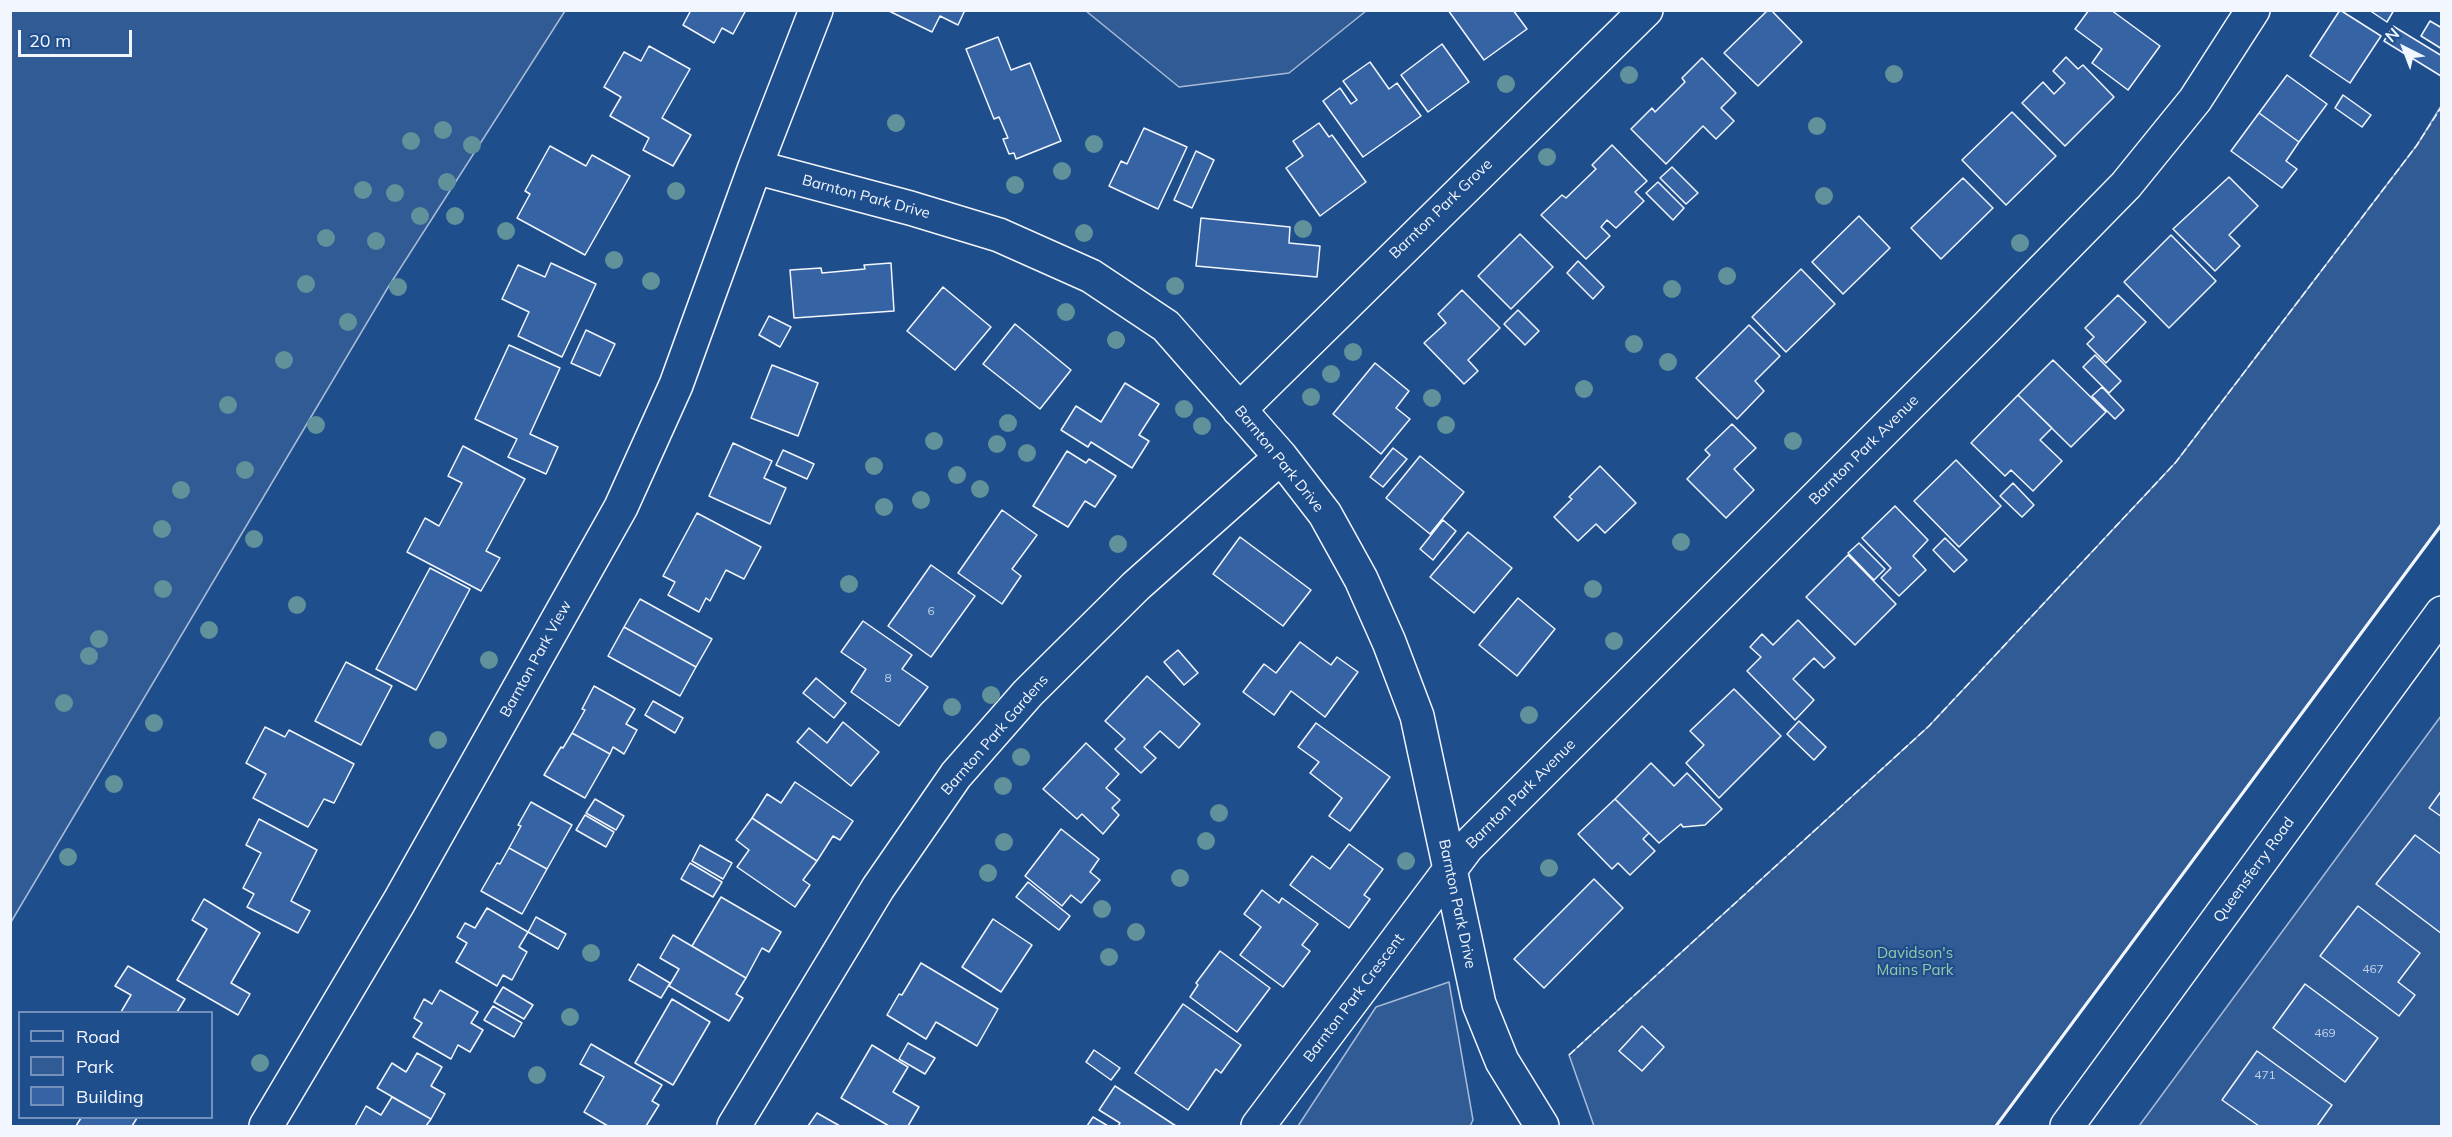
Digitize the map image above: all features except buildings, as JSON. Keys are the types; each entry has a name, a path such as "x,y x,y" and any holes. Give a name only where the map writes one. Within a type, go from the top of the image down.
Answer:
{"street":[{"path":"755,167 816,10"},
{"name":"Barnton Park Grove","path":"1239,410 1646,10"},
{"name":"Barnton Park Avenue","path":"1450,869 1467,847 1988,327 2126,185 2195,100 2253,10"},
{"name":"Barnton Park Drive","path":"755,167 910,208 999,235 1091,276 1166,326 1281,457 1325,514 1361,579 1389,642 1417,716 1479,1004 1502,1061 1542,1126"},
{"name":"Barnton Park View","path":"266,1126 399,902 621,507 676,385 755,167"},
{"name":"Barnton Park Gardens","path":"734,1126 878,888 956,775 1028,693 1136,586 1281,457"},
{"name":"Queensferry Road","path":"2067,1126 2442,614"},
{"name":"Barnton Park Crescent","path":"1258,1126 1450,869"}],"green space":[{"path":"11,10 565,11 387,289 11,922"},
{"path":"1366,10 1289,73 1179,87 1086,11"},
{"name":"Davidson's Mains Park","path":"2441,106 2441,524 1996,1126 1594,1126 1569,1055 1929,726 2176,462 2417,145"},
{"path":"2441,716 2441,1126 2139,1126"},
{"path":"1449,982 1473,1120 1470,1126 1298,1126 1376,1007"}],"fence":[{"path":"1569,1055 1929,726 2176,462 2417,145 2442,106"}],"wall":[{"path":"1996,1126 2442,524"}]}
